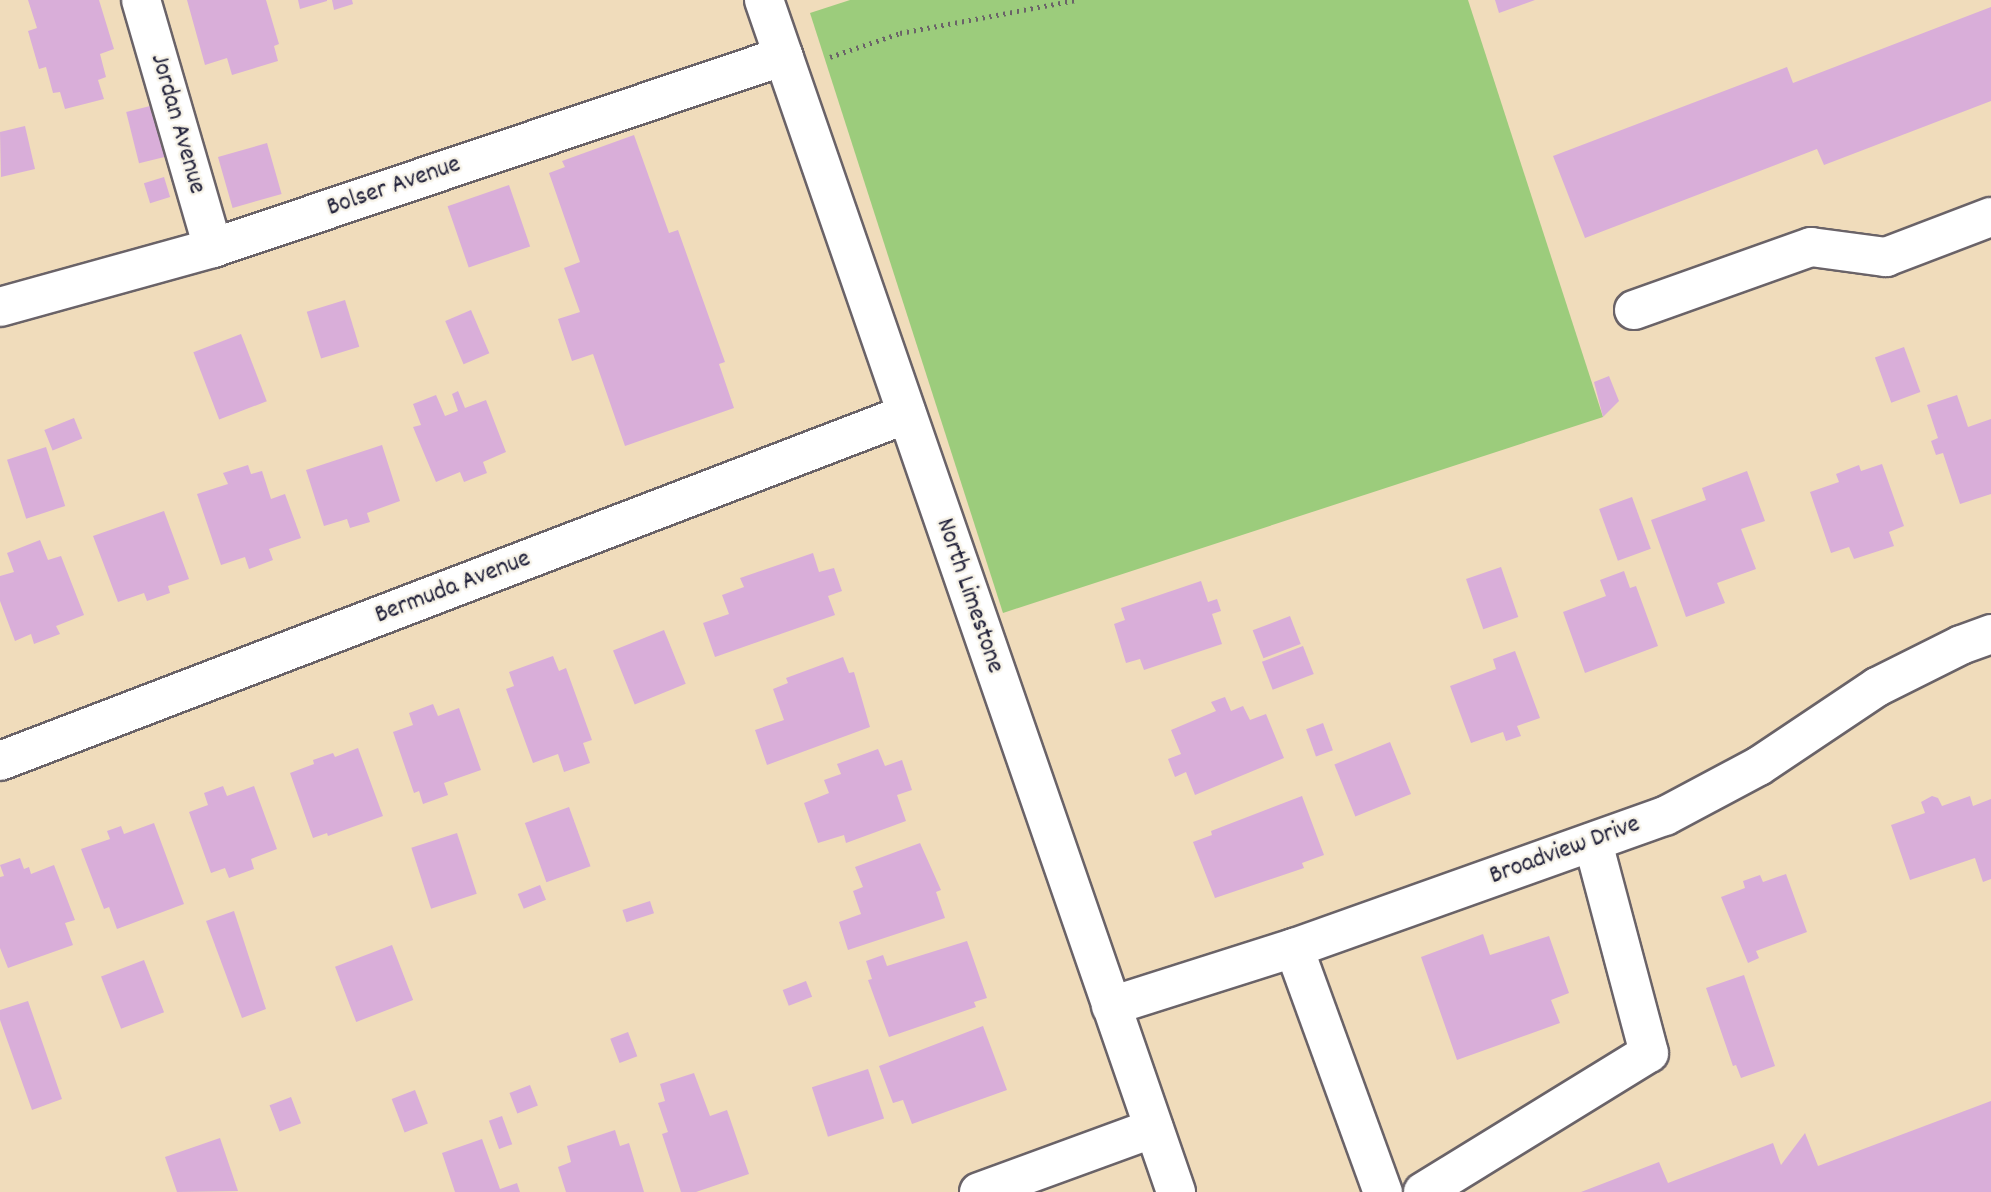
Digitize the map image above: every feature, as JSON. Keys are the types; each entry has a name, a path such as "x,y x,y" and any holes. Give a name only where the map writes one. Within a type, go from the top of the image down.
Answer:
{"street":[{"name":"Jordan Avenue","path":"141,0 213,248"},
{"name":"North Limestone","path":"764,0 1176,1192"},
{"name":"Bolser Avenue","path":"0,307 213,248 787,64"},
{"path":"1634,310 1811,247 1886,257 1991,217"},
{"name":"Bermuda Avenue","path":"0,761 906,414"},
{"name":"Broadview Drive","path":"1111,1006 1294,948 1665,816 1759,766 1877,688 1961,645 1991,634"},
{"path":"1423,1192 1649,1053 1593,842"},
{"path":"1294,948 1383,1192"},
{"path":"979,1192 1154,1128"}],"path":[{"path":"787,64 900,33 1077,0"}],"green space":[{"path":"850,0 1468,0 1603,417 1003,613 810,13"}],"building":[{"path":"28,0 99,0 114,49 100,54 106,77 98,80 104,99 65,109 60,92 53,93 46,67 39,69 28,31 37,28"},
{"path":"187,0 266,0 279,44 274,46 278,61 232,75 227,58 205,65"},
{"path":"298,0 327,0 327,1 300,9"},
{"path":"332,0 352,0 353,4 334,10"},
{"path":"1495,0 1535,0 1499,13"},
{"path":"1991,7 1991,101 1824,165 1817,149 1585,238 1553,156 1787,67 1793,83"},
{"path":"166,102 179,153 139,163 126,112"},
{"path":"25,126 35,169 1,177 0,132"},
{"path":"634,135 669,233 678,230 725,362 719,364 734,408 625,446 593,354 572,361 558,319 580,312 564,268 580,262 549,173 565,167 562,161"},
{"path":"267,143 282,194 233,208 218,157"},
{"path":"164,177 170,197 150,203 144,183"},
{"path":"509,185 530,246 469,268 448,206"},
{"path":"345,300 359,347 321,359 307,312"},
{"path":"471,310 489,353 464,364 445,321"},
{"path":"241,334 267,401 219,419 193,352"},
{"path":"1904,347 1920,392 1891,403 1875,358"},
{"path":"1609,376 1619,401 1603,417 1594,382"},
{"path":"458,391 465,408 486,400 506,452 483,462 487,473 464,482 460,472 436,482 413,427 421,425 413,404 436,395 445,416 458,411 452,394"},
{"path":"1957,395 1968,427 1991,419 1991,494 1960,504 1943,453 1936,455 1931,441 1938,438 1927,405"},
{"path":"74,418 82,438 53,450 44,430"},
{"path":"382,445 400,501 367,513 370,522 350,528 347,519 324,526 306,470"},
{"path":"46,447 65,506 26,519 7,460"},
{"path":"1882,464 1904,526 1889,532 1894,546 1854,559 1849,547 1831,553 1810,492 1839,482 1836,474 1859,465 1861,471"},
{"path":"248,465 251,474 262,471 271,499 285,494 301,538 269,549 273,560 249,569 245,557 221,565 197,494 228,484 223,473"},
{"path":"1747,471 1765,521 1741,529 1756,569 1717,583 1725,603 1686,617 1651,520 1706,500 1702,488"},
{"path":"1632,497 1651,549 1618,561 1599,509"},
{"path":"164,511 189,579 168,586 170,593 147,601 144,593 118,602 93,536"},
{"path":"40,540 48,560 61,556 84,615 56,626 60,634 34,644 31,634 15,641 0,601 0,576 14,572 7,553"},
{"path":"813,553 819,572 834,568 842,591 828,596 835,615 715,657 703,623 729,614 722,595 744,587 740,578"},
{"path":"1501,567 1518,617 1483,629 1466,579"},
{"path":"1624,571 1630,588 1636,586 1658,646 1585,673 1563,612 1606,596 1600,580"},
{"path":"1201,581 1208,602 1217,599 1221,611 1212,614 1222,644 1144,670 1140,659 1126,663 1114,624 1125,620 1121,608"},
{"path":"1290,616 1301,644 1263,658 1253,630"},
{"path":"664,630 686,684 635,704 613,651"},
{"path":"1303,646 1314,674 1273,690 1262,662"},
{"path":"1515,651 1540,718 1517,726 1521,736 1506,741 1503,732 1471,743 1450,686 1496,669 1493,659"},
{"path":"553,656 559,671 566,668 592,740 583,743 590,763 564,772 558,754 533,763 506,689 514,686 509,672"},
{"path":"843,657 849,673 854,672 870,727 767,765 755,730 784,720 773,689 788,683 786,678"},
{"path":"1225,697 1231,711 1243,706 1250,720 1266,714 1284,758 1195,795 1186,772 1175,777 1168,759 1181,754 1171,730 1216,711 1211,702"},
{"path":"433,704 438,716 459,708 481,770 444,783 448,795 423,804 419,791 414,793 393,732 413,725 409,713"},
{"path":"1323,723 1333,750 1316,756 1306,729"},
{"path":"1390,742 1411,794 1355,816 1334,764"},
{"path":"358,748 383,816 328,836 327,833 313,838 290,773 314,764 313,760 333,753 335,757"},
{"path":"878,749 885,766 902,760 912,790 897,795 906,821 846,843 844,835 818,843 804,803 829,793 824,780 841,774 837,764"},
{"path":"223,786 227,796 254,786 277,849 251,859 254,869 229,878 225,868 211,873 189,812 208,805 204,793"},
{"path":"1302,796 1324,855 1302,863 1304,868 1215,898 1193,842 1212,835 1211,831"},
{"path":"1932,796 1938,798 1942,806 1970,796 1973,806 1991,799 1991,879 1983,882 1975,858 1910,880 1891,825 1925,813 1921,802"},
{"path":"569,807 591,866 546,882 525,823"},
{"path":"154,823 184,904 117,929 109,907 104,909 81,849 110,839 107,831 121,826 124,834"},
{"path":"457,833 477,894 431,909 411,848"},
{"path":"920,843 941,890 936,892 945,918 848,950 839,922 861,914 853,891 863,887 855,867"},
{"path":"20,858 24,869 29,867 31,874 54,865 75,920 65,923 73,945 8,968 0,948 0,877 4,876 0,865"},
{"path":"1786,874 1807,932 1756,951 1759,958 1748,963 1721,897 1745,888 1743,881 1760,875 1763,882"},
{"path":"540,885 546,900 524,909 518,894"},
{"path":"650,901 654,913 626,922 622,910"},
{"path":"234,911 266,1009 242,1018 206,921"},
{"path":"1483,934 1490,955 1549,936 1569,993 1551,1000 1560,1023 1457,1060 1421,957"},
{"path":"967,941 987,998 974,1002 976,1007 889,1037 868,980 872,979 866,961 883,955 887,966"},
{"path":"392,945 413,1000 356,1022 335,967"},
{"path":"144,960 164,1012 121,1029 101,976"},
{"path":"1744,975 1775,1066 1741,1078 1736,1065 1733,1066 1706,988"},
{"path":"806,981 812,997 789,1006 783,990"},
{"path":"28,1001 62,1099 32,1110 0,1020 0,1010"},
{"path":"983,1026 1007,1090 912,1124 903,1100 893,1103 879,1066"},
{"path":"628,1032 637,1056 620,1063 610,1039"},
{"path":"868,1069 884,1118 828,1137 812,1087"},
{"path":"694,1073 710,1116 727,1110 749,1174 696,1192 681,1192 662,1134 668,1132 658,1103 665,1101 660,1084"},
{"path":"530,1085 538,1106 517,1113 509,1093"},
{"path":"415,1090 428,1124 405,1133 392,1099"},
{"path":"291,1097 301,1123 280,1131 270,1105"},
{"path":"1991,1101 1991,1192 1581,1192 1659,1162 1668,1183 1773,1143 1781,1165 1805,1133 1818,1166"},
{"path":"502,1116 512,1144 499,1149 489,1121"},
{"path":"615,1130 620,1146 629,1143 644,1192 566,1192 558,1167 571,1162 567,1146"},
{"path":"220,1138 238,1191 177,1192 165,1157"},
{"path":"482,1139 500,1189 517,1183 520,1192 455,1192 442,1153"}]}
